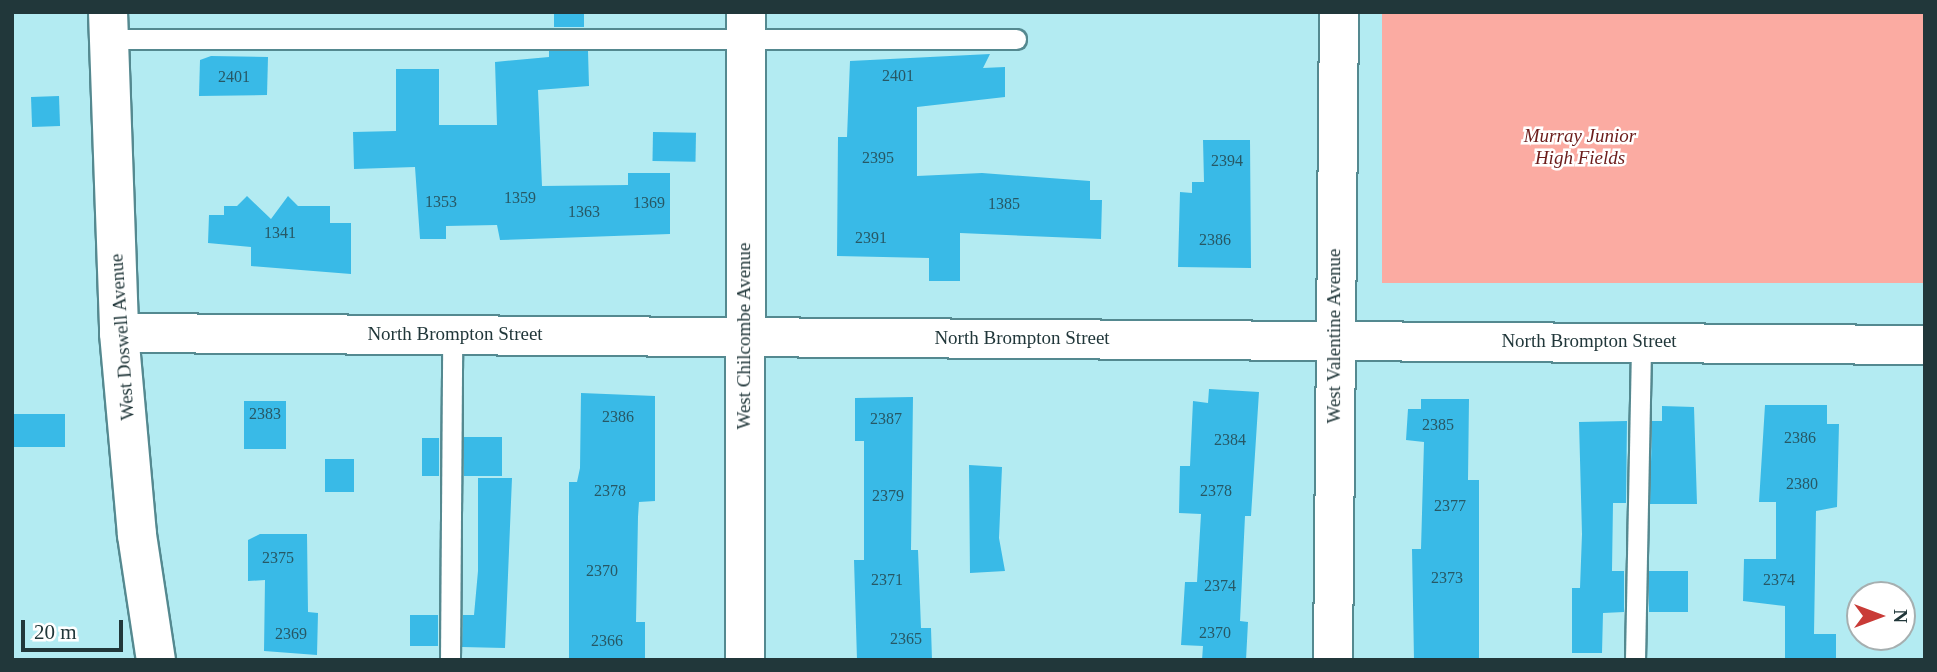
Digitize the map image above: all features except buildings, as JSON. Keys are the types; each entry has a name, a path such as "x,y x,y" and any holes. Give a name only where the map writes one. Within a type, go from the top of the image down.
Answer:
{"street":[{"name":"West Valentine Avenue","path":"1334,660 1334,339 1339,12"},
{"name":"West Chilcombe Avenue","path":"745,660 746,25"},
{"name":"West Doswell Avenue","path":"108,26 119,333 156,660"},
{"name":"North Brompton Street","path":"119,333 1641,341 1925,345"}],"lane":[{"path":"108,26 746,25 1016,39"},
{"path":"450,660 452,334"},
{"path":"1635,660 1641,341"}],"green space":[{"name":"Murray Junior High Fields","path":"1382,12 1925,12 1925,283 1382,283"}]}
